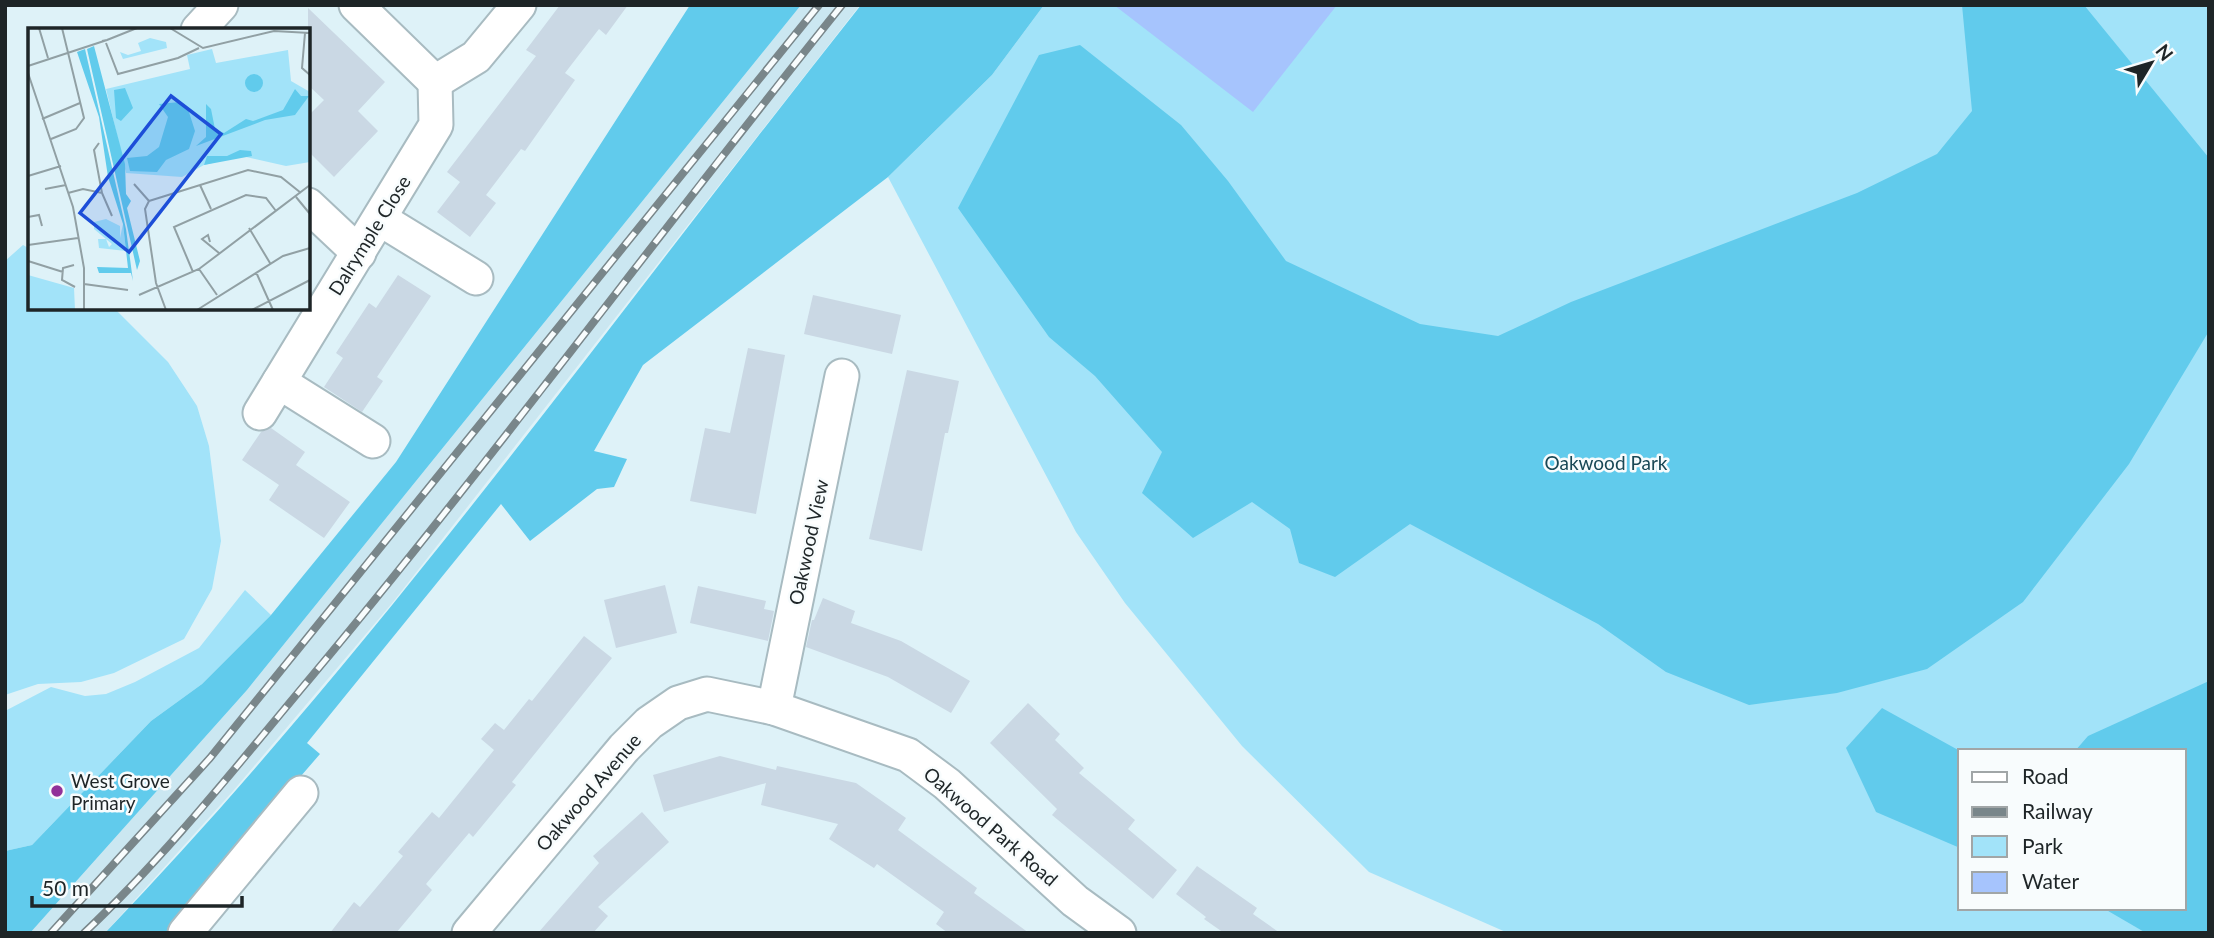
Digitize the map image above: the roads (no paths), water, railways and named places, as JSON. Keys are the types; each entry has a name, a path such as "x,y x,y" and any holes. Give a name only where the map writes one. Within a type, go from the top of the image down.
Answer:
{"street":[{"path":"200,28 221,5"},
{"path":"356,5 435,82 476,57 519,5"},
{"name":"Dalrymple Close","path":"260,413 436,125 435,82"},
{"path":"310,207 359,253"},
{"path":"380,219 476,278"},
{"name":"Oakwood View","path":"774,708 842,376"},
{"path":"279,382 373,441"},
{"name":"Oakwood Avenue","path":"469,933 593,783 649,723 678,704 707,694 774,708"},
{"name":"Oakwood Park Road","path":"774,708 908,755 947,784 1075,901 1119,933"},
{"path":"191,931 301,793"}],"water":[{"path":"1114,5 1337,5 1253,112"}],"railway":[{"path":"51,933 210,758 819,5"},
{"path":"84,933 202,808 380,593 842,5"}],"place":[{"name":"West Grove Primary","path":"57,791"}],"park label":[{"name":"Oakwood Park","path":"1606,462"}]}
